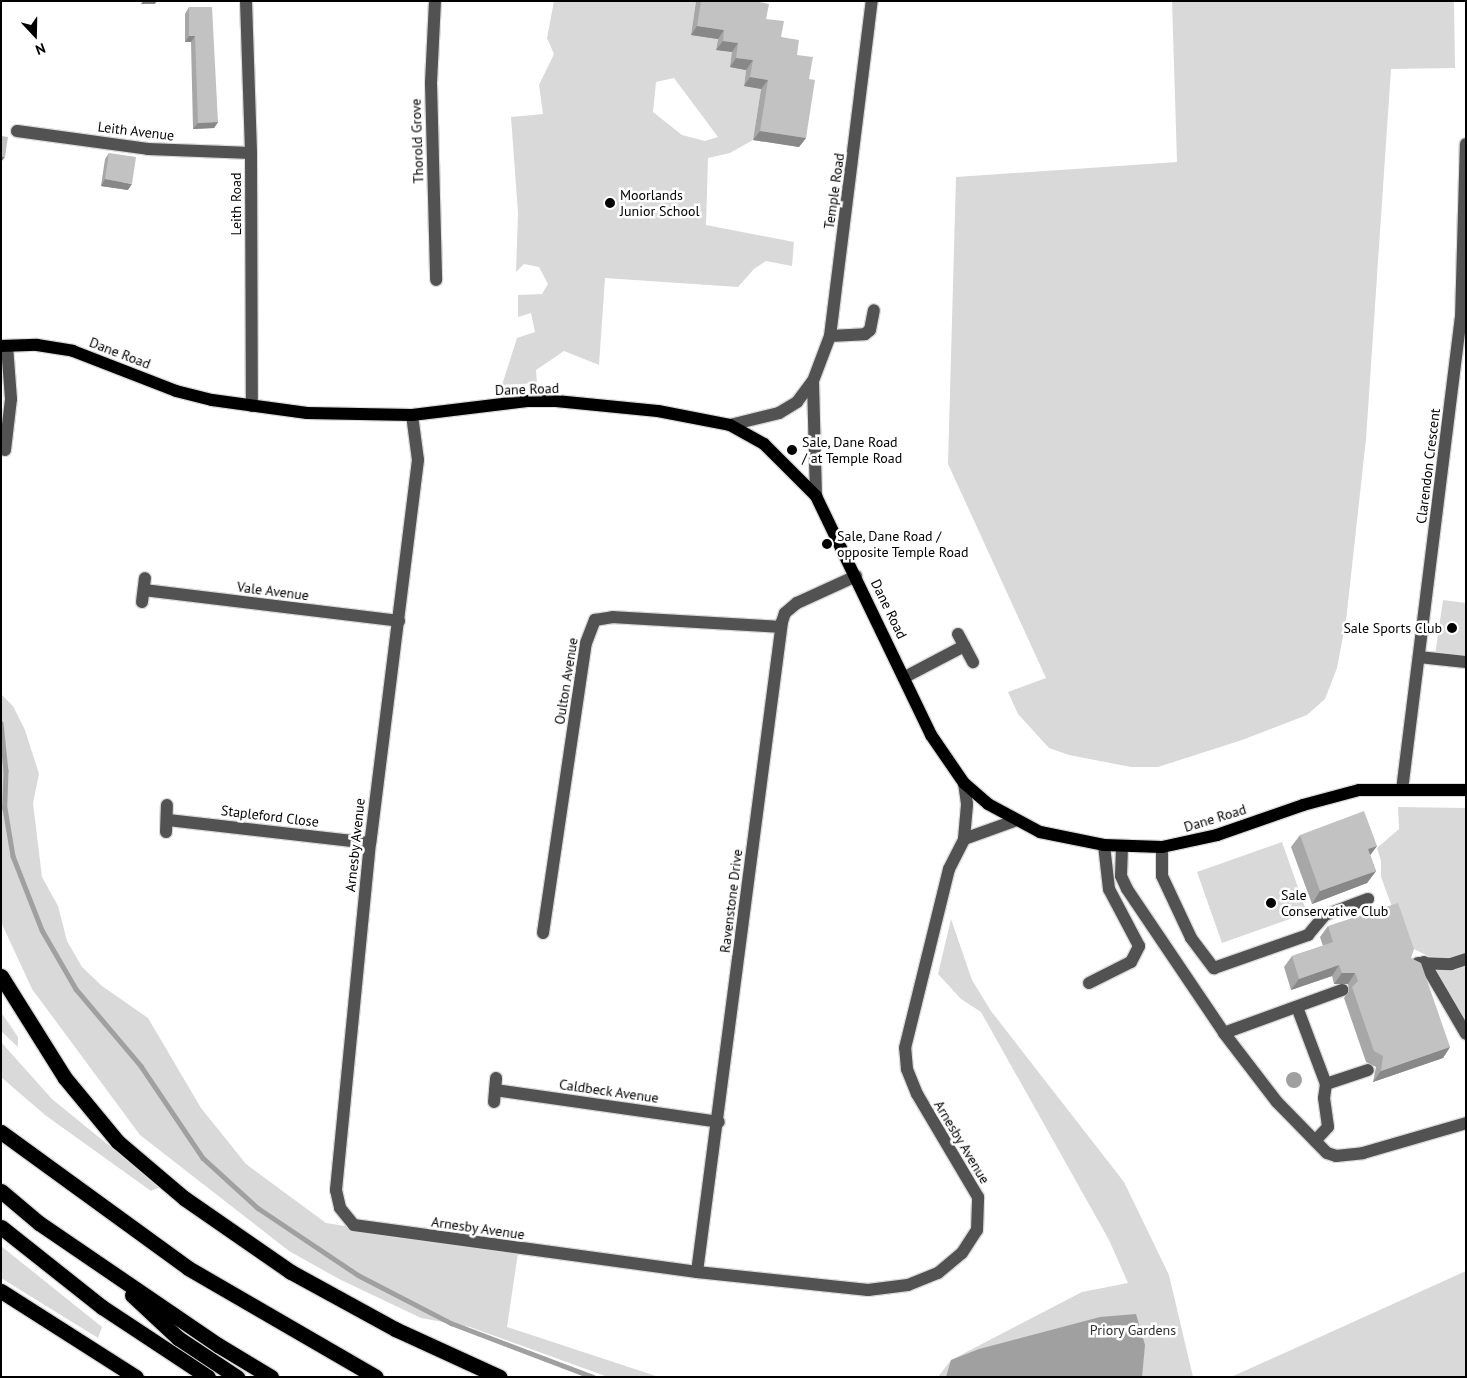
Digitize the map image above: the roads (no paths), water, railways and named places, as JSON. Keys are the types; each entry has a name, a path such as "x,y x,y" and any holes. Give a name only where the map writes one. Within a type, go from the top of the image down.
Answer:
{"highway":[{"path":"1,976 65,1078 118,1142 184,1198 291,1272 395,1329 500,1377"},
{"path":"1,1132 188,1268 376,1377"},
{"path":"1,1191 39,1223 218,1345 271,1377"},
{"path":"1,1227 102,1307 208,1377"},
{"path":"93,1260 178,1338 237,1377"},
{"path":"1,1291 136,1377"}],"main road":[{"name":"Dane Road","path":"4,346 37,345 73,352 176,391 252,406 350,416 412,415 528,401 556,401 658,411 730,426 764,444 816,496 905,677 931,735 964,783 1014,821 1068,840 1122,847 1162,847 1217,835 1331,796 1359,790 1466,790"}],"street":[{"name":"Leith Road","path":"246,1 251,153 252,406"},
{"name":"Thorold Grove","path":"436,1 431,83 436,280"},
{"name":"Temple Road","path":"816,496 814,381 830,336 872,1"},
{"name":"Leith Avenue","path":"17,130 148,149 251,153"},
{"name":"Clarendon Crescent","path":"1402,790 1461,318 1466,144"},
{"path":"830,336 865,334 870,330 874,310"},
{"path":"4,346 11,399 5,450"},
{"name":"Temple Road","path":"730,426 761,420 796,402 814,381"},
{"name":"Arnesby Avenue","path":"412,415 418,460 370,843 336,1190 345,1218 354,1225 369,1229 697,1272 868,1290 908,1285 938,1273 971,1242 977,1230 978,1197 916,1094 907,1069 905,1048 949,869 964,839 967,804 964,783"},
{"name":"Ravenstone Drive","path":"697,1272 719,1122 780,627 785,613 797,604 856,576"},
{"name":"Vale Avenue","path":"144,590 399,622"},
{"name":"Oulton Avenue","path":"543,933 586,643 595,620 613,616 780,627"},
{"path":"958,634 973,662"},
{"path":"905,677 964,646"},
{"path":"1419,657 1466,662"},
{"name":"Stapleford Close","path":"167,805 167,826 370,843"},
{"path":"964,839 1014,821"},
{"path":"1089,983 1131,962 1139,946 1109,889 1104,845"},
{"path":"1122,847 1121,876 1126,889 1224,1033 1277,1102 1327,1153 1336,1156 1363,1153 1466,1123"},
{"path":"1162,847 1162,876 1191,938 1214,968 1308,935 1325,914 1368,899"},
{"path":"1411,966 1424,962 1451,964 1466,959"},
{"path":"1424,962 1466,1034"},
{"path":"1224,1033 1342,990"},
{"path":"1297,1006 1326,1084 1324,1098 1328,1127 1315,1141"},
{"path":"1326,1084 1368,1070"},
{"name":"Caldbeck Avenue","path":"495,1090 719,1122"}],"waterway":[{"path":"1,723 6,771 5,808 13,856 42,930 76,989 141,1066 203,1158 258,1208 358,1275 451,1323 593,1377"}],"place":[{"name":"Moorlands Junior School","path":"610,203"},
{"name":"Sale, Dane Road / at Temple Road","path":"792,450"},
{"name":"Sale, Dane Road / opposite Temple Road","path":"827,544"},
{"name":"Sale Sports Club","path":"1452,628"},
{"name":"Sale Conservative Club","path":"1271,903"}],"park label":[{"name":"Priory Gardens","path":"1133,1330"}]}
